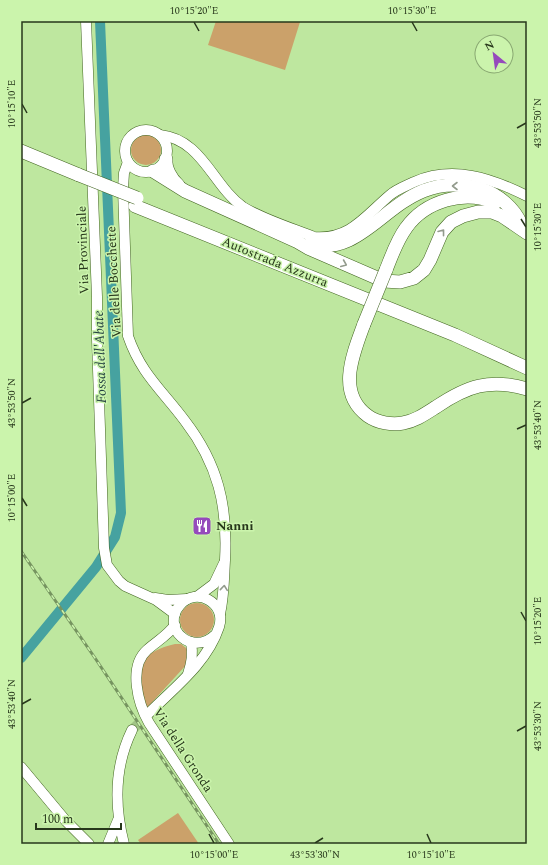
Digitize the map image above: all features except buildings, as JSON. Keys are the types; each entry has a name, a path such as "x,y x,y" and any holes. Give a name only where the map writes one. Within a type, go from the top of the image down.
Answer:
{"highway":[{"name":"Autostrada Azzurra","path":"21,151 78,179"},
{"path":"167,157 166,165 173,181 185,191"},
{"name":"Autostrada Azzurra","path":"21,160 78,179 415,310 527,359"},
{"path":"148,172 185,191 296,241 308,248 384,281 400,282 414,278 424,270 442,232 451,222 463,216 478,212 492,212 502,216 525,230"},
{"path":"296,241 325,247 345,243 409,197 427,189 445,186 470,187 492,194 516,213 525,230"},
{"path":"525,230 509,212 485,200 463,197 440,202 422,212 407,226 386,270 352,357 349,384 356,403 365,413 376,420 394,424 409,422 457,394 477,386 508,385 527,389"},
{"name":"Autostrada Azzurra","path":"136,202 448,332 527,368"}],"main road":[{"name":"Via Provinciale","path":"86,21 98,297 97,339 104,548 107,565 114,576 125,586 151,597 175,614"},
{"path":"148,172 132,167 128,162 125,152 126,146 131,137 136,133 148,130 160,135 170,136 192,150 205,161 230,196 244,207 314,237 325,238 347,232 391,194 426,177 439,174 458,173 483,178 502,184 527,196"},
{"path":"160,135 165,140 167,157"},
{"path":"123,188 127,180 148,172 163,164 167,157 179,149 192,150"},
{"name":"Via delle Bocchette","path":"128,162 124,173 123,188 128,336 134,354 144,371 185,421 212,466 218,480 227,533 224,590 220,614"},
{"name":"Via delle Bocchette","path":"198,596 214,584 225,562"},
{"path":"149,713 196,667 208,651 220,625 220,614 214,604 210,600 198,596 187,599 177,608 175,614 174,625 187,640 192,662 188,674"},
{"name":"Via Provinciale","path":"151,597 168,600 187,599"},
{"name":"Via della Gronda","path":"174,625 166,636 143,655 137,669 137,682 142,710 229,844"},
{"path":"154,645 187,640 204,642 215,635"},
{"path":"124,844 118,820 120,762 124,747 132,730"},
{"path":"21,767 74,831 89,844"},
{"path":"108,844 118,820"},
{"path":"74,831 79,844"}],"shaded area":[{"path":"216,21 300,22 285,70 208,45"},
{"path":"146,135 157,139 161,150 157,161 146,165 135,161 131,150 135,139"},
{"path":"194,603 200,603 209,608 213,614 213,626 209,632 200,637 194,637 185,632 180,623 180,617 185,608"},
{"path":"175,644 181,644 190,651 187,664 145,710 140,676 141,667 151,653"},
{"path":"178,813 199,844 141,844 138,840"}],"waterway":[{"name":"Fossa dell'Abate","path":"21,658 96,567 115,537 121,513 100,21"}],"tunnel":[{"path":"132,730 149,713"}],"railway":[{"path":"21,551 95,658 219,844"}],"place":[{"name":"Nanni","path":"202,526"}]}
